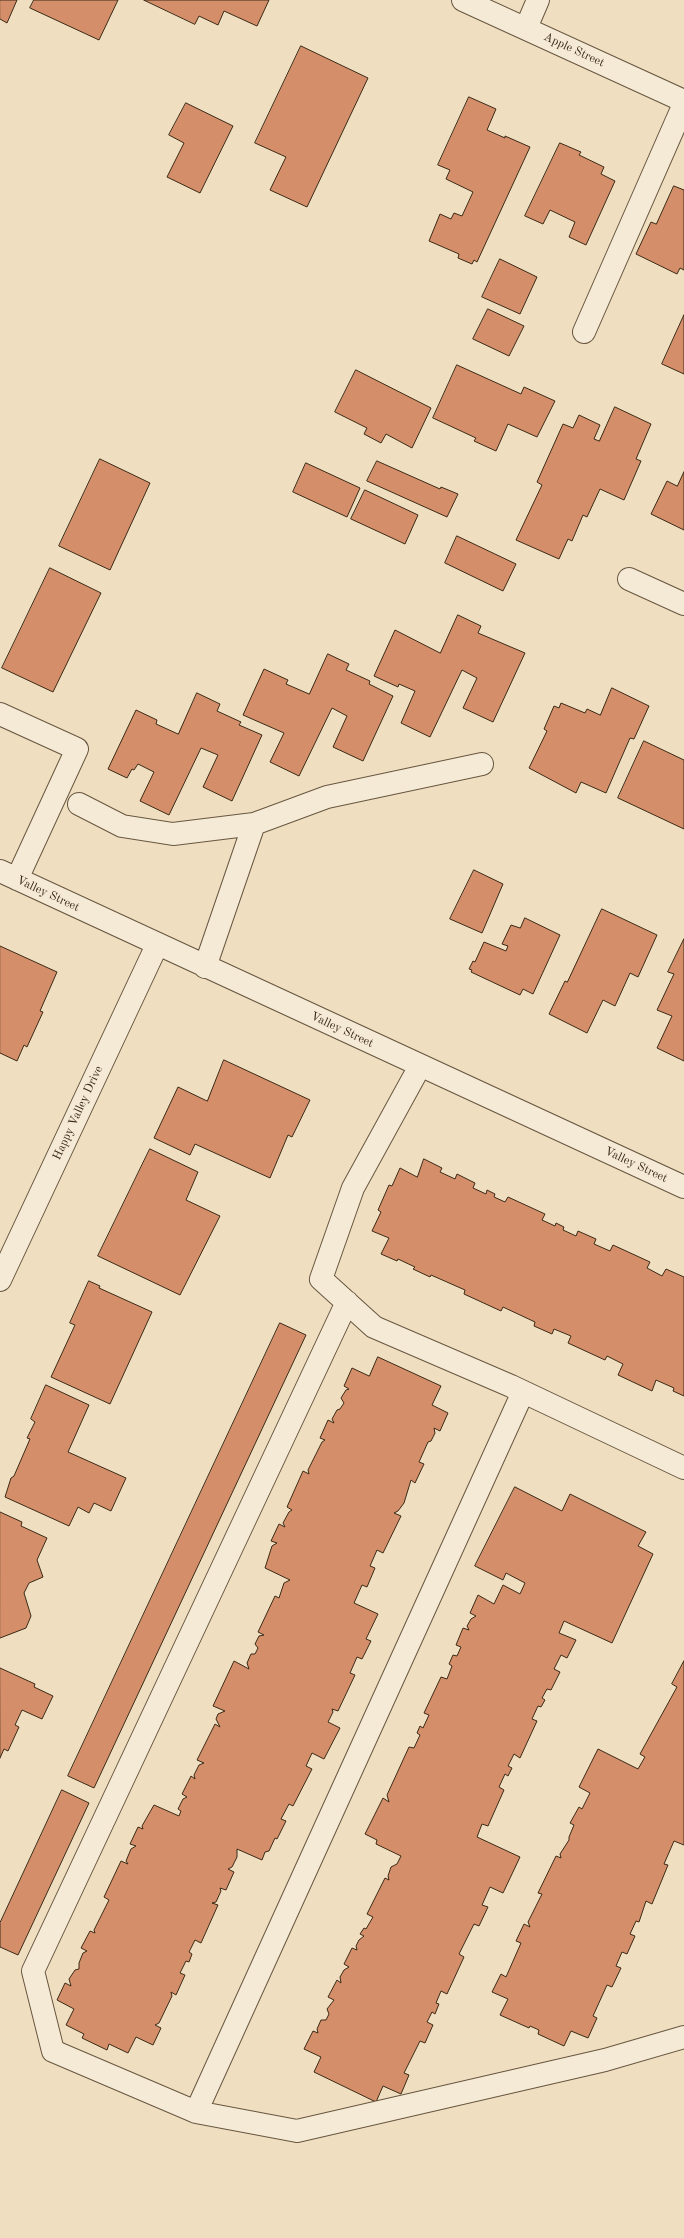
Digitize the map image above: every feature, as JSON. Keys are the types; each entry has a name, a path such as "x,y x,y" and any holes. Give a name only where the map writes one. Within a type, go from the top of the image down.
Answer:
{"street":[{"name":"Apple Street","path":"463,0 684,101"},
{"path":"526,28 538,0"},
{"path":"584,332 684,104"},
{"path":"629,579 684,604"},
{"path":"0,714 77,750 8,875"},
{"path":"79,804 122,826 173,834 254,824 327,797 482,764"},
{"path":"205,967 254,824"},
{"name":"Valley Street","path":"8,875 684,1187"},
{"name":"Happy Valley Drive","path":"0,1280 157,945"},
{"path":"420,1066 353,1188 321,1279 374,1327 524,1392 684,1468"},
{"path":"347,1302 33,1971 53,2051 196,2112 296,2131 605,2060 684,2037"},
{"path":"196,2112 524,1392"}],"building":[{"path":"0,0 17,0 7,23 0,19"},
{"path":"34,0 118,0 99,40 30,8"},
{"path":"144,0 269,0 257,26 224,11 218,25 199,16 195,24"},
{"path":"301,46 368,78 307,207 270,190 286,157 255,143"},
{"path":"469,97 496,109 487,130 530,147 477,262 474,260 472,264 458,258 459,254 429,241 440,214 451,219 454,213 462,216 473,192 446,179 450,170 438,165"},
{"path":"186,103 233,126 200,193 167,177 184,143 169,135"},
{"path":"560,143 581,152 579,155 604,167 601,174 615,181 586,245 569,237 575,222 550,210 543,224 525,216"},
{"path":"674,186 684,190 684,270 680,268 677,274 636,254 651,222 656,224"},
{"path":"500,259 537,277 520,314 482,297"},
{"path":"488,309 524,326 509,356 473,339"},
{"path":"684,315 684,374 662,364"},
{"path":"457,365 521,394 524,387 555,401 537,437 508,424 496,451 474,441 476,438 433,418"},
{"path":"356,370 431,408 412,448 386,434 381,443 364,434 367,428 335,412"},
{"path":"615,407 651,424 636,459 641,461 624,500 600,489 587,517 583,515 572,541 568,539 559,559 516,540 542,485 537,482 563,424 573,428 579,415 600,425 594,439 599,441"},
{"path":"100,459 150,483 110,570 59,546"},
{"path":"377,461 440,489 441,487 458,494 447,517 367,481"},
{"path":"306,463 360,488 347,517 293,492"},
{"path":"684,472 684,530 651,514 667,481 677,486"},
{"path":"365,490 418,515 405,544 351,519"},
{"path":"457,536 516,564 503,591 445,563"},
{"path":"50,568 101,593 53,692 2,668"},
{"path":"458,615 481,626 478,633 525,653 493,722 463,708 477,678 462,670 430,737 401,723 415,691 399,684 398,687 374,676 395,630 440,653"},
{"path":"328,654 349,664 346,670 370,681 369,684 393,696 363,761 333,747 347,716 332,708 299,776 270,762 284,733 243,715 264,669 288,680 286,684 309,694"},
{"path":"612,688 649,706 634,739 630,738 606,793 581,782 576,793 529,768 547,731 544,729 554,706 559,708 561,703 585,713 587,709 600,715"},
{"path":"197,693 220,704 217,711 241,722 239,725 262,735 232,801 203,787 218,755 201,748 169,815 140,801 154,772 138,764 134,770 132,769 127,778 108,769 136,710 157,720 156,724 178,734"},
{"path":"644,741 684,760 684,829 618,798"},
{"path":"474,870 503,884 482,933 450,919"},
{"path":"602,909 657,935 638,977 630,973 615,1006 603,1000 587,1033 549,1014 565,981 567,982"},
{"path":"525,918 560,935 533,994 523,989 520,995 471,972 472,970 469,969 473,961 475,962 484,942 506,951 508,946 502,944 511,925 520,928"},
{"path":"684,939 684,1061 657,1048 672,1016 657,1010 674,974 668,972"},
{"path":"0,946 57,972 40,1011 43,1012 27,1047 24,1045 17,1061 0,1053"},
{"path":"224,1060 310,1100 292,1137 288,1135 270,1178 195,1144 190,1155 154,1138 178,1087 207,1101"},
{"path":"150,1149 198,1172 186,1200 220,1216 180,1295 98,1256"},
{"path":"424,1159 442,1168 440,1172 455,1179 457,1174 475,1183 473,1188 486,1194 487,1190 495,1194 494,1197 505,1202 508,1197 545,1214 542,1220 555,1226 556,1223 564,1227 563,1230 576,1236 578,1231 596,1239 594,1244 610,1251 613,1245 650,1262 647,1268 662,1276 666,1269 684,1277 684,1396 673,1391 674,1388 656,1380 652,1391 618,1375 623,1364 607,1356 605,1360 568,1343 571,1336 554,1329 552,1334 534,1326 535,1322 503,1307 501,1311 464,1294 465,1290 431,1275 430,1277 413,1269 415,1267 398,1259 397,1261 381,1254 389,1238 372,1231 381,1212 378,1210 389,1185 392,1186 400,1168 417,1177"},
{"path":"89,1281 100,1286 99,1288 152,1312 110,1404 51,1377 75,1325 70,1323"},
{"path":"280,1323 306,1335 94,1788 68,1776"},
{"path":"378,1357 441,1386 432,1405 448,1413 440,1431 434,1428 435,1433 431,1441 428,1442 419,1462 424,1464 415,1483 411,1480 404,1503 398,1511 394,1513 401,1516 383,1553 377,1550 370,1566 375,1568 367,1587 362,1585 354,1603 378,1614 366,1639 371,1641 362,1659 357,1657 350,1673 355,1675 338,1711 332,1709 333,1712 328,1722 340,1728 324,1759 312,1753 306,1766 312,1769 293,1806 289,1804 281,1819 286,1821 277,1839 275,1838 269,1851 265,1852 262,1860 237,1849 237,1857 232,1867 228,1869 234,1872 226,1890 220,1888 221,1891 216,1902 212,1903 218,1905 201,1943 195,1940 189,1952 192,1954 189,1962 186,1961 180,1973 185,1975 176,1995 171,1992 172,1996 159,2023 155,2025 161,2028 153,2045 136,2037 128,2053 109,2044 107,2050 82,2038 84,2034 66,2025 74,2009 57,2000 65,1983 71,1986 69,1979 75,1970 79,1969 79,1963 83,1953 87,1951 81,1948 90,1931 95,1933 94,1930 109,1900 104,1897 121,1861 128,1864 126,1861 131,1849 136,1846 130,1844 138,1827 143,1829 142,1826 154,1805 179,1816 181,1811 178,1809 183,1799 187,1797 182,1794 191,1776 195,1779 194,1775 199,1765 204,1763 197,1760 215,1724 220,1727 216,1719 218,1714 225,1711 213,1706 234,1661 249,1669 247,1663 251,1654 255,1654 258,1648 255,1644 259,1636 264,1635 258,1632 275,1596 279,1598 284,1583 290,1580 265,1568 272,1546 277,1543 271,1541 279,1524 285,1527 283,1523 289,1512 292,1510 287,1507 303,1471 309,1474 308,1470 322,1442 325,1440 320,1438 328,1420 334,1423 332,1419 337,1410 340,1409 344,1403 341,1398 346,1390 349,1389 344,1386 352,1368 369,1376"},
{"path":"46,1385 89,1405 68,1452 126,1478 111,1511 94,1503 89,1513 78,1507 69,1526 5,1497 11,1478 14,1476 30,1439 27,1438 35,1422 31,1419"},
{"path":"515,1487 562,1511 570,1494 646,1532 638,1546 653,1554 612,1643 564,1621 559,1633 576,1640 567,1658 561,1655 554,1669 560,1672 551,1690 547,1689 542,1698 545,1700 541,1707 538,1706 532,1719 537,1721 520,1758 514,1754 508,1766 512,1768 508,1776 505,1774 499,1787 504,1790 488,1826 482,1824 477,1837 520,1857 503,1893 490,1887 482,1905 488,1907 479,1926 474,1924 459,1954 464,1957 447,1994 441,1991 436,2003 439,2004 435,2014 432,2012 427,2022 433,2025 425,2043 420,2041 404,2073 409,2075 401,2094 383,2086 376,2102 314,2072 321,2057 304,2049 313,2031 318,2033 317,2029 321,2020 326,2020 329,2014 327,2009 334,2000 328,1997 337,1980 341,1983 340,1977 344,1970 349,1967 344,1964 352,1948 357,1950 356,1946 359,1940 364,1936 360,1934 364,1928 366,1929 373,1917 367,1914 385,1878 389,1880 388,1876 391,1867 397,1864 401,1856 376,1844 377,1840 365,1834 383,1798 389,1802 387,1795 409,1747 414,1748 420,1735 417,1733 420,1726 423,1728 429,1715 424,1713 441,1677 447,1679 452,1666 449,1664 453,1655 457,1656 461,1647 456,1645 463,1628 469,1630 467,1626 471,1619 476,1616 470,1613 478,1595 494,1604 503,1585 520,1594 525,1583 506,1573 503,1580 475,1566"},
{"path":"0,1512 22,1522 21,1526 47,1538 37,1560 43,1577 29,1583 24,1593 31,1616 26,1628 0,1638"},
{"path":"684,1661 684,1845 674,1841 664,1864 668,1865 652,1904 646,1901 639,1922 636,1921 630,1934 635,1936 627,1954 622,1952 616,1966 621,1968 612,1987 607,1985 593,2016 597,2018 588,2038 571,2031 564,2046 538,2034 539,2030 530,2026 529,2028 500,2015 508,1999 492,1992 501,1974 506,1977 521,1943 516,1941 524,1924 530,1927 528,1922 542,1894 538,1893 556,1856 561,1858 560,1854 569,1840 574,1825 570,1823 579,1807 582,1809 590,1793 579,1787 598,1749 638,1769 645,1757 640,1754 677,1687 672,1684"},
{"path":"0,1668 35,1684 34,1687 53,1696 42,1719 22,1710 15,1725 19,1727 8,1751 4,1749 0,1758"},
{"path":"62,1790 89,1803 18,1955 0,1947 0,1923"}]}
